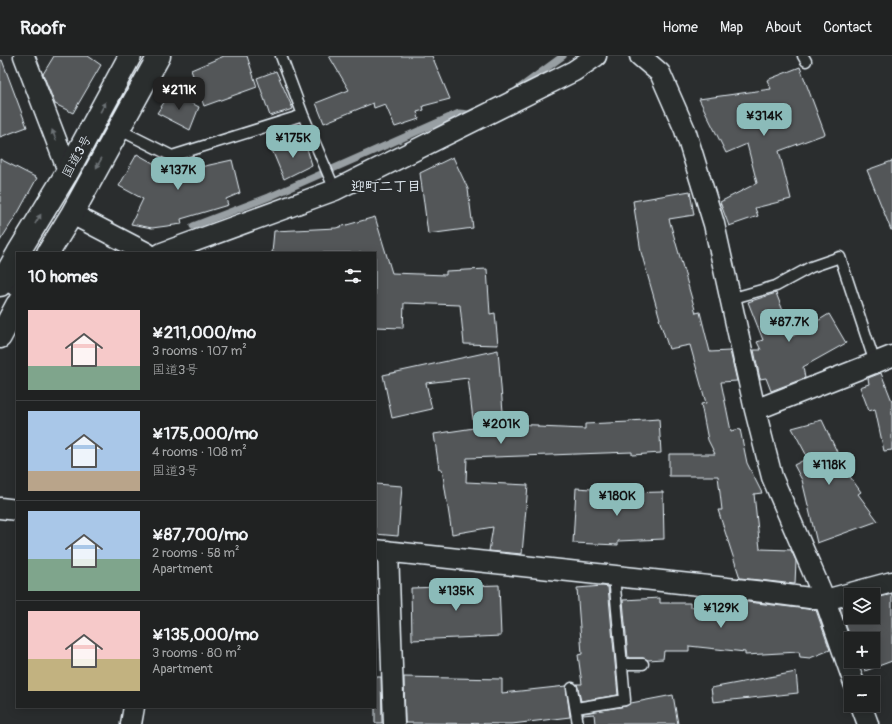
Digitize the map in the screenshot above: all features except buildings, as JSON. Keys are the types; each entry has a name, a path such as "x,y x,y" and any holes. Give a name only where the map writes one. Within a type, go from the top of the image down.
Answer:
{"highway":[{"name":"国道3号","path":"19,252 68,171 130,56"},
{"name":"国道3号","path":"49,252 72,214 159,56"},
{"name":"国道3号","path":"5,281 16,258"},
{"path":"0,337 16,307"}],"street":[{"path":"24,56 68,171"},
{"path":"165,252 335,190 574,71 596,56"},
{"path":"640,56 660,73 685,130 714,224 755,410 772,477 825,600 852,676"},
{"path":"72,214 145,252"},
{"path":"755,410 884,360"},
{"path":"0,508 16,510"},
{"path":"394,724 382,551 764,592 825,600 892,582"},
{"path":"131,724 134,708"},
{"path":"864,712 868,724"}],"lane":[{"path":"281,56 303,115 335,190"},
{"path":"118,128 172,156 303,115"},
{"path":"730,299 776,286 811,267 840,257 884,360"},
{"path":"576,708 624,700 614,576"},
{"path":"622,664 642,664"},
{"path":"572,688 578,724"}],"waterway":[{"path":"518,89 563,56"},
{"path":"193,226 269,197 459,113 469,114 475,111"}],"district":[{"name":"迎町二丁目","path":"386,186"}]}
